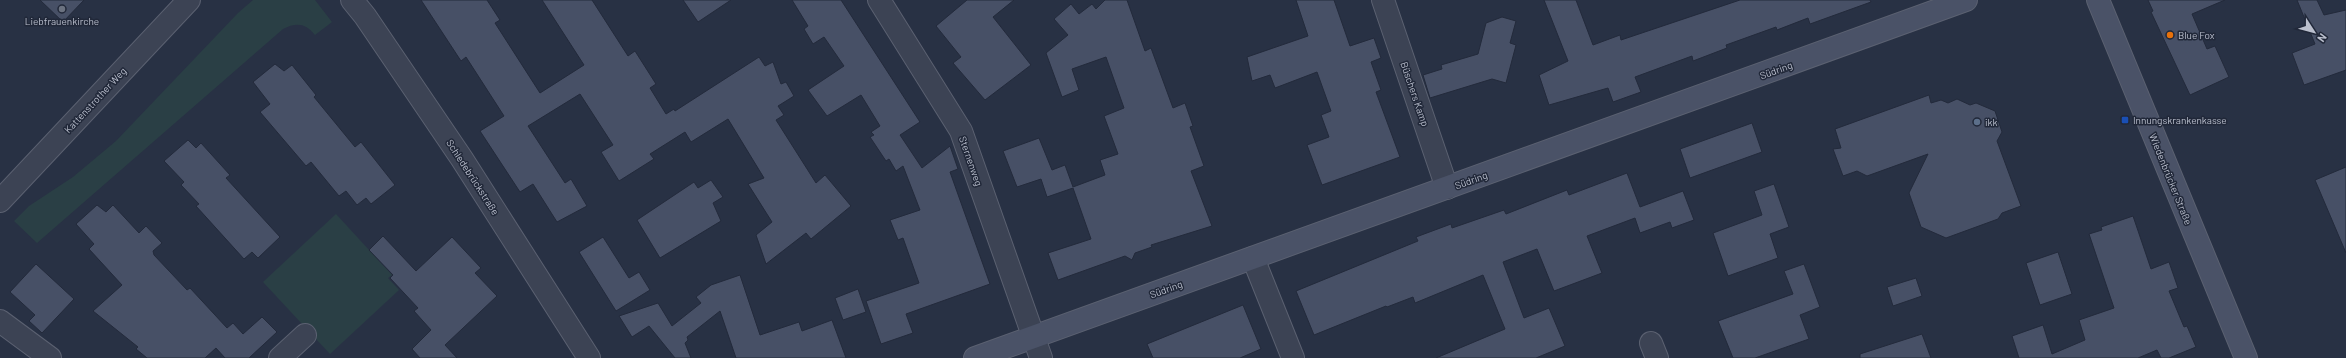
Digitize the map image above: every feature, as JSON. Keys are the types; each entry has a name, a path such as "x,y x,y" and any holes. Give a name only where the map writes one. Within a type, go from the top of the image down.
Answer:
{"street":[{"name":"Kattenstrother Weg","path":"0,201 189,0"},
{"name":"Schledebrückstraße","path":"352,0 365,16 462,159 588,358"},
{"name":"Sternenweg","path":"879,0 961,131 1041,358"},
{"name":"Büschers Kamp","path":"1383,0 1447,188"},
{"name":"Südring","path":"975,358 1966,0"},
{"name":"Wiedenbrücker Straße","path":"2098,0 2246,358"},
{"path":"1253,258 1293,358"},
{"path":"0,322 50,358"},
{"path":"280,358 305,335"}],"green space":[{"path":"253,0 315,0 332,22 315,35 308,28 300,25 292,25 283,29 37,243 14,221 29,206 73,177 116,141 238,13"},
{"path":"336,214 392,275 388,278 399,290 330,354 263,282"}],"building":[{"name":"Liebfrauenkirche","path":"40,0 84,0 63,22"},
{"path":"421,0 487,0 500,20 495,23 540,93 584,65 542,0 592,0 628,56 635,51 656,84 650,88 666,114 674,109 675,111 759,57 765,66 773,62 781,84 786,82 794,96 778,106 784,115 776,120 816,183 825,175 851,206 811,239 806,233 766,264 756,235 772,222 748,184 764,178 728,119 691,142 685,132 650,154 654,159 619,181 601,152 613,145 580,94 528,126 565,183 571,179 587,206 557,222 533,184 520,192 480,131 504,116 466,57 461,61"},
{"path":"683,0 731,0 698,22"},
{"path":"792,0 841,0 920,122 900,135 922,168 950,146 958,169 950,172 990,284 906,314 913,333 881,344 866,301 919,283 903,238 898,240 890,220 920,210 903,166 896,171 889,159 886,161 870,137 874,135 871,132 880,126 861,95 827,116 808,90 844,66 824,37 813,44 804,29 808,26"},
{"path":"967,0 1014,0 993,17 1031,65 985,100 953,63 961,57 936,26"},
{"path":"1105,0 1127,0 1145,51 1151,48 1173,108 1185,103 1193,126 1190,127 1204,166 1191,171 1212,226 1151,245 1152,247 1135,253 1132,260 1125,256 1058,280 1048,253 1091,239 1073,188 1047,197 1041,179 1017,187 1003,151 1039,138 1052,170 1065,165 1073,187 1105,175 1100,160 1118,154 1104,116 1124,108 1106,57 1072,69 1079,90 1062,97 1046,53 1068,35 1054,19 1071,4 1079,14 1092,4 1096,9"},
{"path":"1296,0 1334,0 1350,46 1374,38 1381,58 1371,62 1381,90 1376,92 1400,157 1322,185 1307,145 1329,137 1321,115 1331,111 1317,72 1275,88 1270,75 1252,81 1247,57 1308,36"},
{"path":"1544,0 1576,0 1593,45 1620,35 1621,40 1740,0 1870,0 1871,2 1810,24 1808,18 1777,30 1776,27 1726,45 1727,48 1693,61 1692,56 1635,77 1641,92 1613,102 1608,88 1549,105 1539,75 1568,61"},
{"path":"2148,0 2225,0 2192,14 2207,49 2215,46 2229,77 2190,95 2151,12 2153,11"},
{"path":"2297,0 2317,0 2324,15 2346,10 2346,70 2304,85 2292,53 2315,44"},
{"path":"1502,17 1516,21 1510,43 1516,45 1506,83 1492,79 1430,98 1423,75 1442,69 1441,65 1478,54 1486,23"},
{"path":"275,64 284,71 292,65 316,95 314,97 355,147 361,142 395,185 371,204 366,198 357,205 346,191 339,196 311,162 306,166 260,112 270,104 253,82"},
{"path":"1929,95 1931,103 1941,100 1948,103 1957,99 1970,105 1976,103 1995,111 2002,132 1997,141 2021,206 2002,213 1998,219 1946,238 1921,227 1909,193 1928,154 1867,176 1857,171 1843,176 1833,149 1841,148 1835,129"},
{"path":"1752,123 1762,152 1690,178 1680,149"},
{"path":"188,140 196,148 201,143 230,175 226,178 280,237 258,258 252,252 244,259 196,206 199,204 181,185 184,182 164,161"},
{"path":"2346,167 2346,253 2315,180"},
{"path":"1627,173 1640,207 1683,191 1694,220 1672,228 1670,222 1640,233 1635,218 1587,236 1602,273 1554,291 1537,249 1503,262 1524,318 1549,308 1565,346 1536,358 1436,358 1505,329 1483,275 1415,303 1413,297 1387,307 1386,306 1314,335 1296,291 1418,241 1416,237 1451,224 1452,228 1504,210 1506,214 1567,190 1569,195"},
{"path":"711,180 723,197 713,203 721,221 660,258 637,220 694,182 698,188"},
{"path":"1774,184 1789,227 1770,234 1778,258 1728,276 1713,233 1762,215 1754,191"},
{"path":"97,205 106,212 113,205 139,233 146,226 162,243 153,251 154,255 187,290 190,288 227,328 233,323 243,334 262,317 277,332 249,358 225,358 216,348 205,358 147,358 136,349 138,347 93,311 122,285 89,249 94,244 76,224"},
{"path":"2133,216 2151,269 2169,262 2178,288 2169,291 2184,327 2187,326 2196,347 2169,358 2161,358 2157,350 2138,358 2019,358 2012,336 2043,325 2052,354 2085,340 2079,320 2114,308 2089,234 2102,230 2101,227"},
{"path":"383,236 416,271 452,237 481,268 475,273 497,296 445,345 457,358 420,358 412,349 431,330 414,311 418,308 390,278 393,275 369,250"},
{"path":"603,237 629,278 639,272 650,290 616,311 579,252"},
{"path":"2058,252 2072,294 2040,305 2026,263"},
{"path":"36,264 74,299 42,333 29,321 35,315 10,292"},
{"path":"1804,264 1820,307 1800,315 1809,339 1755,358 1733,358 1718,321 1793,294 1784,271"},
{"path":"740,275 760,335 799,322 802,331 832,320 846,358 736,358 720,311 687,337 688,340 685,343 691,358 675,358 649,326 632,337 619,316 658,303 672,326 701,303 696,297 711,285"},
{"path":"1916,278 1922,296 1893,306 1887,287"},
{"path":"858,289 866,312 843,320 835,298"},
{"path":"1243,305 1261,349 1240,358 1153,358 1147,344"},
{"path":"1922,334 1931,358 1860,358 1860,354"}],"place":[{"name":"Liebfrauenkirche","path":"62,9"},
{"name":"Blue Fox","path":"2170,35"},
{"name":"Innungskrankenkasse","path":"2125,120"},
{"name":"ikk","path":"1977,122"}]}
